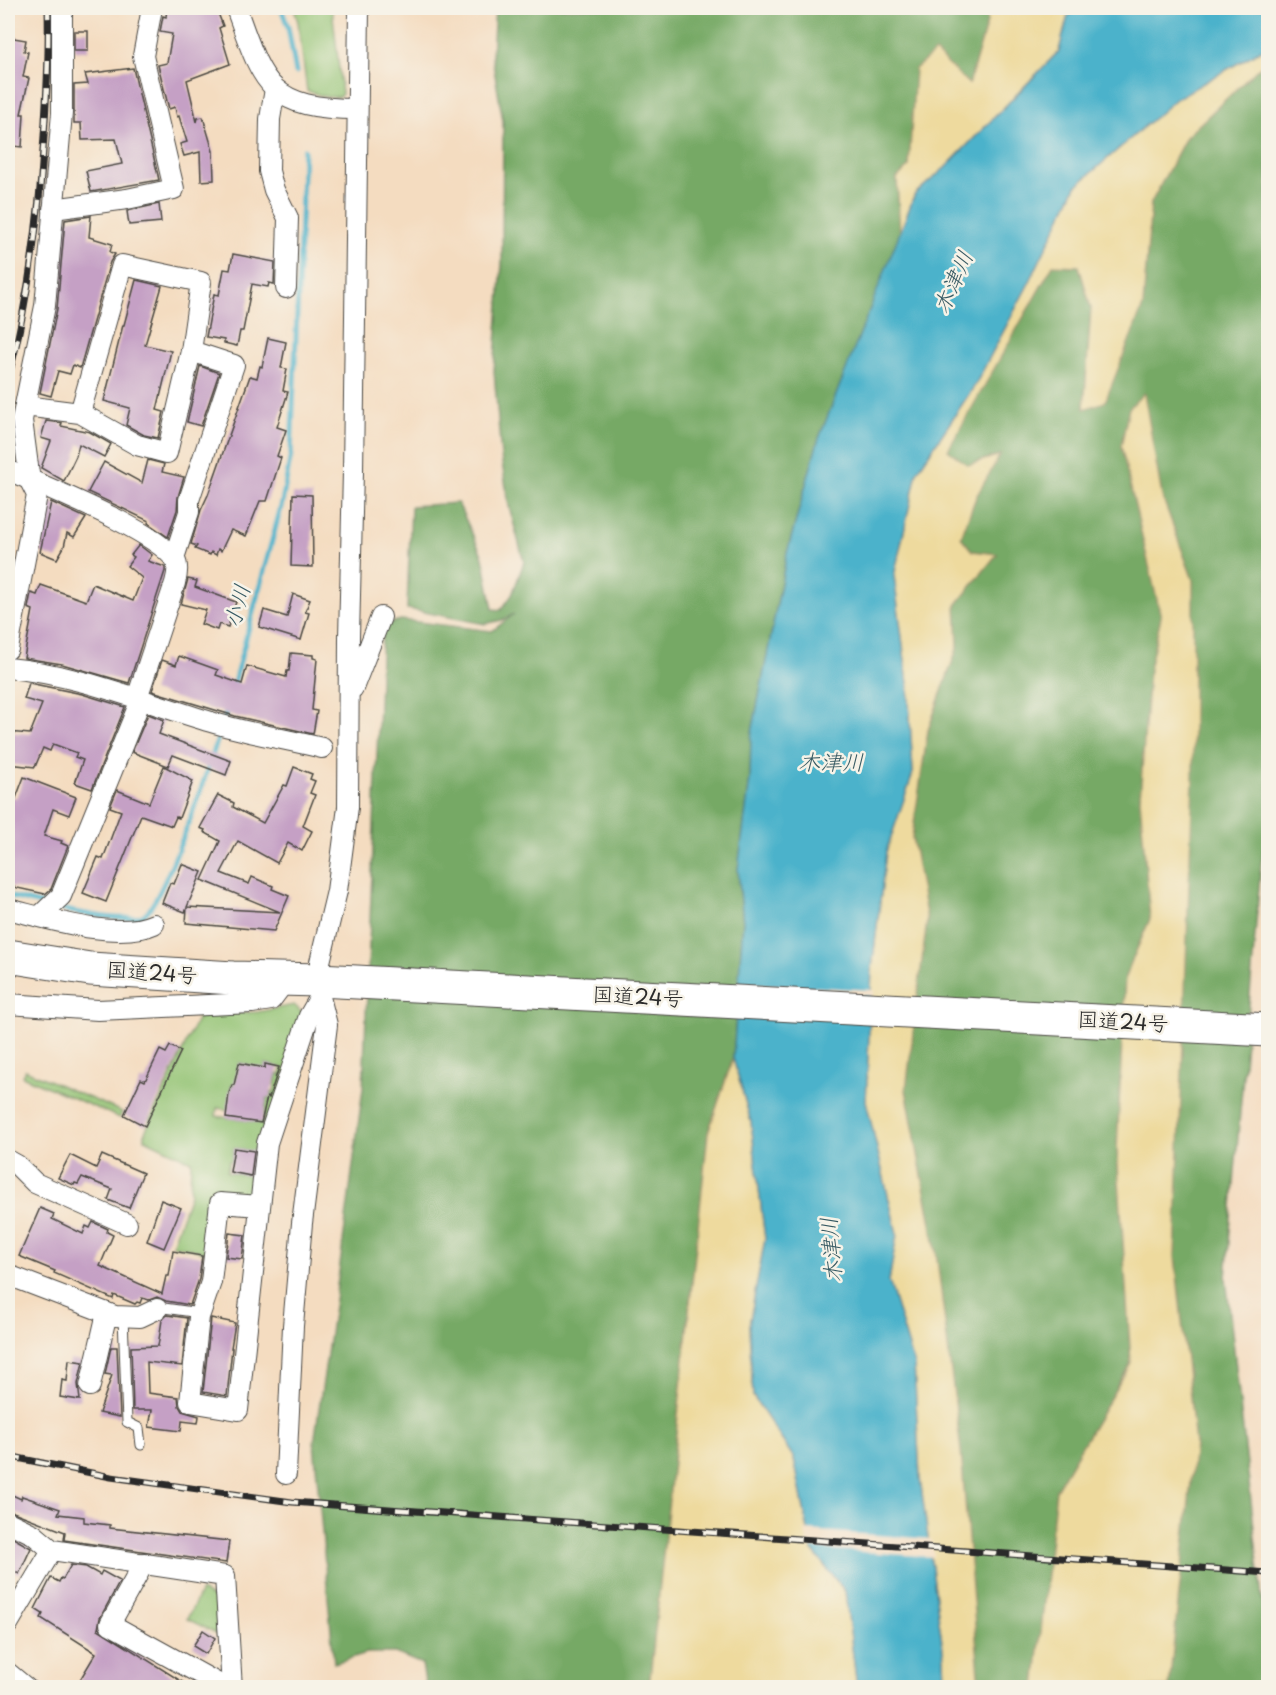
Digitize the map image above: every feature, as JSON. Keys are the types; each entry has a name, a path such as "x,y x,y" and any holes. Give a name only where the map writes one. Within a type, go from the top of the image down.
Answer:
{"highway":[{"name":"国道24号","path":"8,956 90,969 286,980 327,986 1269,1030"}],"street":[{"path":"8,649 37,495 30,480 22,420 45,306 62,113 62,8"},
{"path":"53,208 127,199 174,189 143,56 152,8"},
{"path":"237,8 261,70 275,89 285,97 308,106 357,110"},
{"path":"286,1474 293,1326 302,1223 327,1025 327,986 320,962 338,891 348,816 359,8"},
{"path":"275,89 270,119 270,171 274,190 288,218 286,288"},
{"path":"25,406 80,413 137,445 167,453 191,351 201,282 122,265 80,413"},
{"path":"174,558 189,512 189,500 234,365 191,351"},
{"path":"8,470 102,513 149,539 174,558 177,567 176,577 138,699 138,707 96,811 47,910"},
{"path":"349,699 381,617"},
{"path":"8,668 37,671 229,727 322,748"},
{"path":"8,909 47,910 111,930 139,930 154,924"},
{"path":"8,1004 98,1010 252,1003 271,1000 286,980"},
{"path":"260,1206 220,1203 211,1282 200,1313 190,1402 238,1410 267,1143 309,1016 327,986"},
{"path":"8,1160 17,1165 35,1183 127,1224"},
{"path":"8,1275 115,1315 140,1317 157,1310"},
{"path":"90,1386 115,1315"},
{"path":"8,1522 33,1534 52,1550 225,1576 232,1688"},
{"path":"8,1624 14,1601 52,1550"},
{"path":"144,1563 110,1624 226,1688"},
{"path":"8,1673 26,1688"}],"lane":[{"path":"157,1310 164,1308 200,1313"},
{"path":"115,1315 127,1422 139,1428 141,1445"}],"green space":[{"path":"294,8 332,8 342,94 339,97 326,97 307,91"},
{"path":"495,8 987,8 987,22 969,84 912,127 909,166 897,178 900,234 818,441 787,553 751,738 750,779 738,869 743,922 733,1058 708,1133 649,1687 426,1687 422,1664 395,1653 367,1653 334,1663 314,1443 363,1088 382,633 390,623 401,620 492,631 514,614 485,624 407,609 411,506 458,503 483,557 493,609 501,610 512,595 524,562 509,506 501,456 494,371 502,264 503,121 492,57"},
{"path":"1268,59 1268,822 1261,864 1226,1278 1268,1652 1268,1687 1169,1687 1195,1444 1175,1256 1193,580 1162,496 1143,394 1139,524 1162,617 1149,669 1140,799 1150,919 1125,977 1117,1150 1131,1363 1056,1490 1035,1687 980,1687 961,1451 936,1251 906,1090 927,920 912,837 928,730 958,646 956,605 997,554 972,551 961,537 976,497 999,455 968,465 947,450 1053,265 1079,266 1091,308 1084,409 1143,306 1151,203 1186,137"},
{"path":"294,1005 303,1013 252,1199 216,1197 209,1253 172,1245 190,1195 191,1161 145,1139 145,1132 199,1015 257,1012","holes":["239,1063 250,1065 250,1068 264,1072 266,1064 282,1068 281,1075 277,1074 274,1092 270,1098 231,1089 232,1085 242,1087","267,1099 263,1123 216,1116 217,1108 234,1111","234,1148 255,1152 251,1176 227,1172 229,1161 232,1161"]},
{"path":"25,1070 122,1112 120,1118 22,1076"},
{"path":"201,1591 218,1600 220,1635 187,1619"}],"sand":[{"path":"987,8 1079,8 1068,16 1059,51 946,167 915,194 900,234 897,178 909,166 915,69 935,52 969,84 987,22"},
{"path":"1268,46 1268,59 1186,137 1151,203 1143,306 1105,402 1084,409 1091,308 1079,266 1053,265 948,450 968,465 1000,455 976,497 961,537 972,551 997,554 956,605 958,646 928,730 912,837 927,920 906,1090 936,1251 961,1451 980,1687 945,1687 944,1658 920,1478 914,1364 889,1281 897,1234 866,1101 872,968 886,852 913,772 908,684 894,576 917,472 975,385 1029,283 1076,186 1177,98"},
{"path":"1144,393 1162,496 1193,580 1193,780 1175,1256 1195,1444 1169,1687 1035,1688 1056,1490 1131,1363 1117,1150 1125,977 1150,919 1140,799 1149,669 1161,617 1121,446 1129,408"},
{"path":"733,1058 751,1122 765,1239 749,1326 753,1396 794,1458 812,1550 845,1591 857,1687 649,1688 708,1133"}],"water":[{"name":"木津川","path":"1079,8 1268,8 1268,46 1177,98 1076,186 1029,283 975,385 917,472 894,576 908,684 913,773 886,852 872,968 866,1101 897,1234 889,1281 914,1364 920,1478 944,1658 945,1687 857,1687 845,1591 812,1550 794,1458 753,1396 749,1326 765,1239 751,1122 733,1058 743,922 738,869 750,779 751,738 787,553 818,441 915,194 946,167 1059,51 1068,16"}],"pier":[{"path":"736,983 874,990 874,996 735,989"},
{"path":"805,1530 931,1539 934,1557 808,1548"}],"building":[{"path":"167,8 216,8 223,26 219,28 230,64 187,80 197,122 198,118 203,117 213,151 214,180 201,181 200,152 184,156 180,144 187,142 179,116 177,117 175,107 169,109 158,65 167,63 172,34 160,32"},
{"path":"74,31 88,31 88,51 74,51"},
{"path":"8,37 26,40 24,51 28,52 23,77 29,78 21,114 24,114 22,147 14,146 13,151 8,150"},
{"path":"133,68 159,180 91,192 86,171 122,164 116,139 82,140 81,123 74,123 74,85 88,84 85,74"},
{"path":"159,204 161,222 129,225 127,211"},
{"path":"91,216 89,237 112,244 110,252 115,254 110,262 80,368 73,365 70,374 58,371 51,396 40,393 57,309 65,220"},
{"path":"233,254 275,262 274,284 269,283 268,287 252,284 243,331 240,331 237,346 224,343 224,340 206,337 214,294 219,295 224,269 230,270"},
{"path":"136,280 162,286 145,345 171,351 157,410 164,412 158,438 144,435 126,425 130,408 104,401"},
{"path":"268,338 286,342 281,368 287,369 283,391 288,392 277,427 286,430 277,456 281,458 267,501 260,501 246,536 231,530 221,551 218,549 216,555 211,552 210,555 195,549 197,546 191,544 201,510 250,376 257,378 260,366 262,367"},
{"path":"200,366 219,373 201,426 187,422"},
{"path":"46,421 62,423 61,426 90,432 111,444 104,457 79,444 64,481 41,468 51,441 41,438"},
{"path":"148,460 164,464 162,472 184,477 168,537 148,523 149,521 88,492 104,462 142,483"},
{"path":"293,494 312,495 313,567 291,566"},
{"path":"51,502 86,518 74,537 67,533 64,547 57,559 40,552"},
{"path":"139,545 152,555 148,561 165,567 165,571 129,683 62,664 24,658 33,610 28,608 31,593 37,595 41,585 86,601 93,584 133,601 142,578 127,566 134,557 131,555"},
{"path":"188,579 197,581 195,587 236,602 228,627 219,624 217,630 201,624 206,610 181,604"},
{"path":"293,594 310,600 305,612 309,613 301,640 259,627 264,610 287,617"},
{"path":"291,653 313,655 313,658 317,659 312,710 317,711 313,734 235,716 152,691 162,660 176,665 179,656 218,670 216,675 242,684 247,666 286,677"},
{"path":"29,683 82,694 125,707 92,789 75,783 83,760 75,757 77,753 53,744 50,751 43,748 35,767 8,764 8,732 30,734 42,704 24,699"},
{"path":"148,714 164,720 159,734 231,761 226,775 173,755 168,766 132,752"},
{"path":"164,766 193,781 179,818 176,817 172,826 141,815 106,902 83,893 98,857 103,859 121,811 110,807 117,790 149,803"},
{"path":"294,767 312,774 310,779 315,781 310,793 315,795 303,826 312,831 302,851 288,843 277,863 238,841 221,873 249,884 252,877 289,896 274,931 186,923 187,908 185,912 162,903 170,883 174,884 182,864 202,872 187,907 280,912 202,880 220,841 200,828 218,795 234,803 233,807 263,823 284,785 287,786"},
{"path":"24,777 76,797 69,815 53,809 44,836 62,841 61,843 68,846 51,889 45,894 8,886 8,821 11,810 8,809 8,795 16,798"},
{"path":"170,1046 181,1051 145,1126 124,1115 141,1079 145,1081 160,1050 166,1053"},
{"path":"239,1063 265,1068 265,1064 279,1067 269,1098 267,1097 261,1123 226,1118 229,1093 234,1085"},
{"path":"234,1148 254,1151 251,1176 230,1172"},
{"path":"70,1155 96,1168 102,1155 143,1173 129,1208 108,1200 112,1189 82,1177 78,1184 74,1185 58,1178"},
{"path":"161,1200 181,1208 164,1248 147,1241"},
{"path":"40,1208 54,1214 52,1219 83,1234 86,1226 90,1228 93,1222 108,1229 107,1232 113,1235 100,1266 162,1294 166,1276 169,1276 173,1251 202,1256 199,1279 190,1305 157,1297 149,1300 142,1298 140,1303 135,1304 114,1295 113,1299 19,1256"},
{"path":"229,1233 245,1235 242,1259 226,1257"},
{"path":"167,1315 187,1318 182,1366 147,1362 148,1393 178,1397 182,1411 199,1416 198,1423 182,1421 181,1431 149,1427 152,1410 133,1410 131,1347 158,1346 162,1320"},
{"path":"211,1318 235,1323 227,1396 203,1392"},
{"path":"111,1347 117,1347 120,1417 99,1413 112,1375 105,1374"},
{"path":"69,1360 83,1362 78,1384 80,1400 60,1397 62,1380 67,1381"},
{"path":"8,1493 21,1499 22,1496 60,1509 58,1514 84,1517 84,1522 110,1525 110,1528 229,1541 226,1563 64,1540 65,1532 8,1510"},
{"path":"8,1535 31,1548 19,1574 8,1568"},
{"path":"71,1565 86,1567 100,1575 102,1571 120,1581 100,1618 98,1629 192,1688 75,1688 96,1653 41,1618 43,1614 35,1609 51,1578 59,1582"},
{"path":"203,1630 215,1638 206,1654 193,1646"}],"waterway":[{"name":"小川","path":"281,8 288,27 296,72"},
{"name":"小川","path":"233,687 282,503 291,454 304,150"},
{"name":"小川","path":"56,908 100,916 135,918 142,916 152,905 190,820 227,708"},
{"name":"小川","path":"8,896 44,905"}],"railway":[{"path":"8,379 22,319 36,228 46,104 48,8"},
{"path":"8,1456 111,1477 292,1502 1268,1573"}]}
